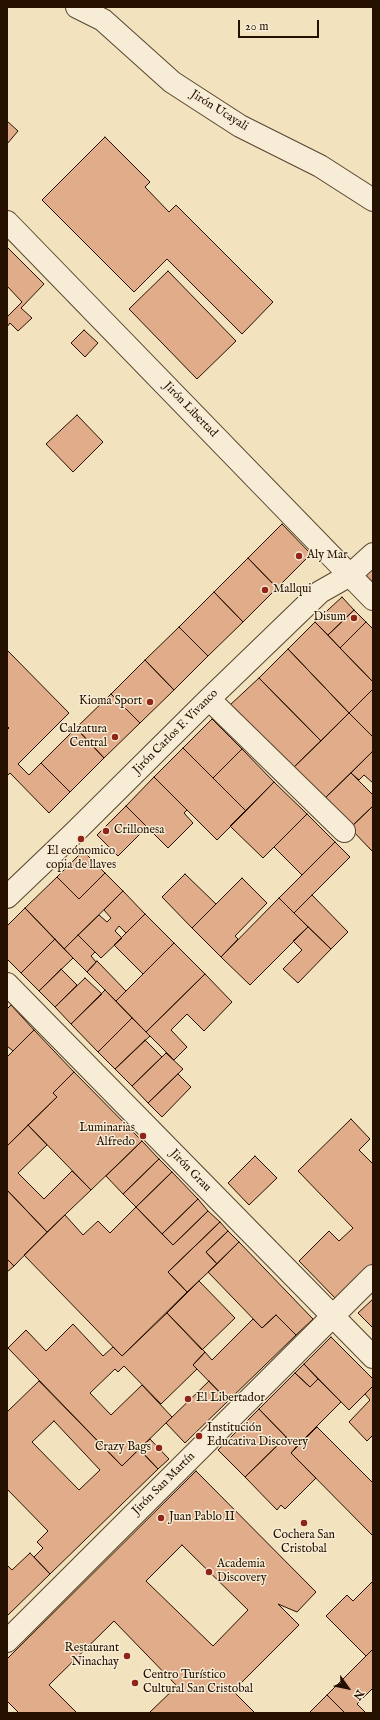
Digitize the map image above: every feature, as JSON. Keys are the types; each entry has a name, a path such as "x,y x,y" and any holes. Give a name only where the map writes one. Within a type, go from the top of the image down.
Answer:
{"street":[{"name":"Jirón Ucayali","path":"77,7 103,20 172,82 240,126 320,166 373,200"},
{"name":"Jirón Libertad","path":"7,222 373,599"},
{"path":"350,575 373,554"},
{"name":"Jirón Carlos F. Vivanco","path":"7,897 320,592 350,575"},
{"path":"209,699 344,831"},
{"name":"Jirón Grau","path":"7,984 373,1357"},
{"name":"Jirón San Martín","path":"7,1641 373,1276"}],"building":[{"path":"7,121 18,131 7,144"},
{"path":"105,137 150,182 145,187 169,212 176,205 273,302 242,334 167,259 134,292 42,200"},
{"path":"7,247 44,284 21,308 32,318 18,331 10,323 7,327 7,317 22,302 7,286"},
{"path":"168,271 236,341 197,379 129,309"},
{"path":"84,330 98,343 85,357 71,343"},
{"path":"77,415 103,442 73,472 46,444"},
{"path":"282,524 311,554 277,588 248,558"},
{"path":"248,558 277,588 243,622 214,592"},
{"path":"373,569 373,598 358,582"},
{"path":"214,592 243,622 208,656 179,627"},
{"path":"342,597 354,610 328,635 315,622"},
{"path":"354,610 366,622 340,648 328,635"},
{"path":"315,622 373,682 373,689 349,713 288,649"},
{"path":"366,622 373,629 373,682 340,648"},
{"path":"179,627 208,656 174,690 145,660"},
{"path":"288,649 349,713 321,741 259,678"},
{"path":"7,650 69,713 18,764 29,775 41,763 70,792 49,813 10,773 7,776 7,730 9,728 7,726"},
{"path":"145,660 174,690 140,723 111,694"},
{"path":"259,678 321,741 292,769 230,705"},
{"path":"373,689 373,737 349,713"},
{"path":"111,694 140,723 104,758 76,728"},
{"path":"349,713 373,737 373,751 323,800 292,769"},
{"path":"212,719 242,749 213,778 183,748"},
{"path":"76,728 104,758 70,792 41,763"},
{"path":"183,748 246,811 217,840 154,777"},
{"path":"242,749 274,782 246,811 213,778"},
{"path":"372,752 373,783 364,775 359,780 351,773"},
{"path":"351,773 373,795 373,806 350,828 323,800"},
{"path":"154,777 187,810 184,813 193,823 168,848 126,806"},
{"path":"274,782 307,814 263,858 230,826"},
{"path":"126,806 147,827 118,856 97,835"},
{"path":"373,806 373,852 350,828"},
{"path":"307,814 335,842 302,875 274,847"},
{"path":"335,842 350,857 294,913 279,898"},
{"path":"83,851 105,873 79,899 57,877"},
{"path":"105,873 123,891 64,949 25,908 57,877 79,899"},
{"path":"185,874 216,904 192,928 162,897"},
{"path":"242,878 267,903 235,936 238,939 221,957 192,928"},
{"path":"123,891 145,914 126,933 119,926 115,931 122,938 101,958 78,935 99,915 107,922 111,918 104,910"},
{"path":"312,895 348,932 331,949 294,913"},
{"path":"279,898 308,927 250,985 221,957"},
{"path":"25,908 55,939 21,973 7,959 7,926"},
{"path":"145,914 174,943 143,974 114,945"},
{"path":"308,927 331,949 298,983 283,969 302,950 293,941"},
{"path":"78,935 95,952 91,956 96,962 87,972 64,949"},
{"path":"55,939 73,958 39,991 21,973"},
{"path":"174,943 205,974 146,1032 116,1001"},
{"path":"97,961 126,991 116,1001 87,972"},
{"path":"61,969 77,985 55,1007 39,991"},
{"path":"205,974 232,1002 204,1031 187,1014 171,1030 187,1047 174,1060 146,1032"},
{"path":"85,978 102,994 71,1024 55,1007"},
{"path":"105,990 132,1018 98,1052 71,1024"},
{"path":"11,1005 34,1030 13,1051 7,1046 7,1009"},
{"path":"132,1018 150,1036 115,1069 98,1052"},
{"path":"34,1030 74,1072 53,1093 57,1097 7,1146 7,1057"},
{"path":"145,1040 162,1057 132,1086 115,1069"},
{"path":"166,1053 183,1069 148,1103 132,1086"},
{"path":"74,1072 142,1141 91,1190 28,1125 57,1097 53,1093"},
{"path":"178,1074 191,1087 162,1117 148,1103"},
{"path":"351,1119 370,1139 359,1150 373,1164 373,1264 336,1299 299,1261 329,1231 339,1241 353,1228 298,1171"},
{"path":"28,1125 47,1145 18,1173 44,1199 72,1171 91,1190 47,1232 7,1190 7,1146"},
{"path":"142,1141 159,1159 123,1194 106,1176"},
{"path":"255,1156 277,1178 249,1205 228,1183"},
{"path":"159,1159 172,1172 136,1207 123,1194"},
{"path":"172,1172 198,1199 162,1234 136,1207"},
{"path":"7,1190 47,1232 14,1266 7,1259"},
{"path":"198,1199 208,1211 173,1245 162,1234"},
{"path":"136,1207 173,1245 208,1211 220,1222 168,1272 187,1292 122,1356 24,1255 65,1215 83,1235 98,1221 110,1233"},
{"path":"220,1222 228,1231 206,1252 217,1264 187,1292 168,1272"},
{"path":"228,1231 239,1242 217,1264 206,1252"},
{"path":"239,1242 313,1319 296,1335 276,1315 262,1328 208,1272"},
{"path":"7,1259 14,1266 7,1272"},
{"path":"199,1281 235,1318 202,1350 167,1313"},
{"path":"373,1299 373,1328 358,1313"},
{"path":"167,1313 205,1352 193,1365 197,1369 161,1404 124,1366 118,1372 115,1369 90,1393 111,1415 142,1385 172,1417 122,1466 8,1348 26,1330 46,1351 73,1324 103,1356 113,1347 122,1356"},
{"path":"276,1315 296,1335 228,1401 193,1365 205,1352 212,1360 253,1319 262,1328"},
{"path":"331,1337 373,1379 373,1386 349,1410 304,1364"},
{"path":"304,1364 318,1379 310,1387 295,1373"},
{"path":"295,1373 310,1387 318,1379 341,1402 296,1447 259,1409"},
{"path":"39,1381 122,1466 139,1449 158,1469 50,1574 34,1557 43,1548 37,1542 48,1531 7,1489 7,1412","holes":["54,1421 100,1470 79,1490 32,1442"]},
{"path":"209,1381 228,1401 185,1443 166,1423"},
{"path":"373,1386 373,1435 367,1441 349,1422 370,1400 365,1394"},
{"path":"259,1409 286,1437 245,1477 218,1450"},
{"path":"317,1427 373,1483 373,1536 291,1453"},
{"path":"286,1437 296,1447 291,1453 316,1478 285,1509 281,1505 277,1510 245,1477"},
{"path":"150,1439 169,1459 158,1469 139,1449"},
{"path":"196,1471 316,1592 297,1612 278,1604 299,1625 233,1691 255,1713 149,1713 177,1686 114,1621 49,1685 77,1713 19,1713 7,1701 7,1659","holes":["182,1545 248,1610 213,1646 146,1581"]},
{"path":"30,1553 50,1574 7,1616 7,1565 12,1570"},
{"path":"373,1581 373,1649 366,1656 326,1616 347,1595 353,1601"},
{"path":"373,1649 373,1688 357,1704 366,1713 345,1713 327,1695"},
{"path":"327,1695 345,1713 309,1713"}],"place":[{"name":"Aly Mar","path":"299,556"},
{"name":"Mallqui","path":"265,590"},
{"name":"Disum","path":"354,618"},
{"name":"Kioma Sport","path":"150,702"},
{"name":"Calzatura Central","path":"115,737"},
{"name":"Crillonesa","path":"106,831"},
{"name":"El ecónomico copia de llaves","path":"81,839"},
{"name":"Luminarias Alfredo","path":"143,1136"},
{"name":"El Libertador","path":"188,1399"},
{"name":"Institución Educativa Discovery","path":"199,1436"},
{"name":"Crazy Bags","path":"159,1448"},
{"name":"Juan Pablo II","path":"161,1518"},
{"name":"Cochera San Cristobal","path":"304,1523"},
{"name":"Academia Discovery","path":"209,1572"},
{"name":"Restaurant Ninachay","path":"127,1656"},
{"name":"Centro Turístico Cultural San Cristobal","path":"135,1683"}]}
